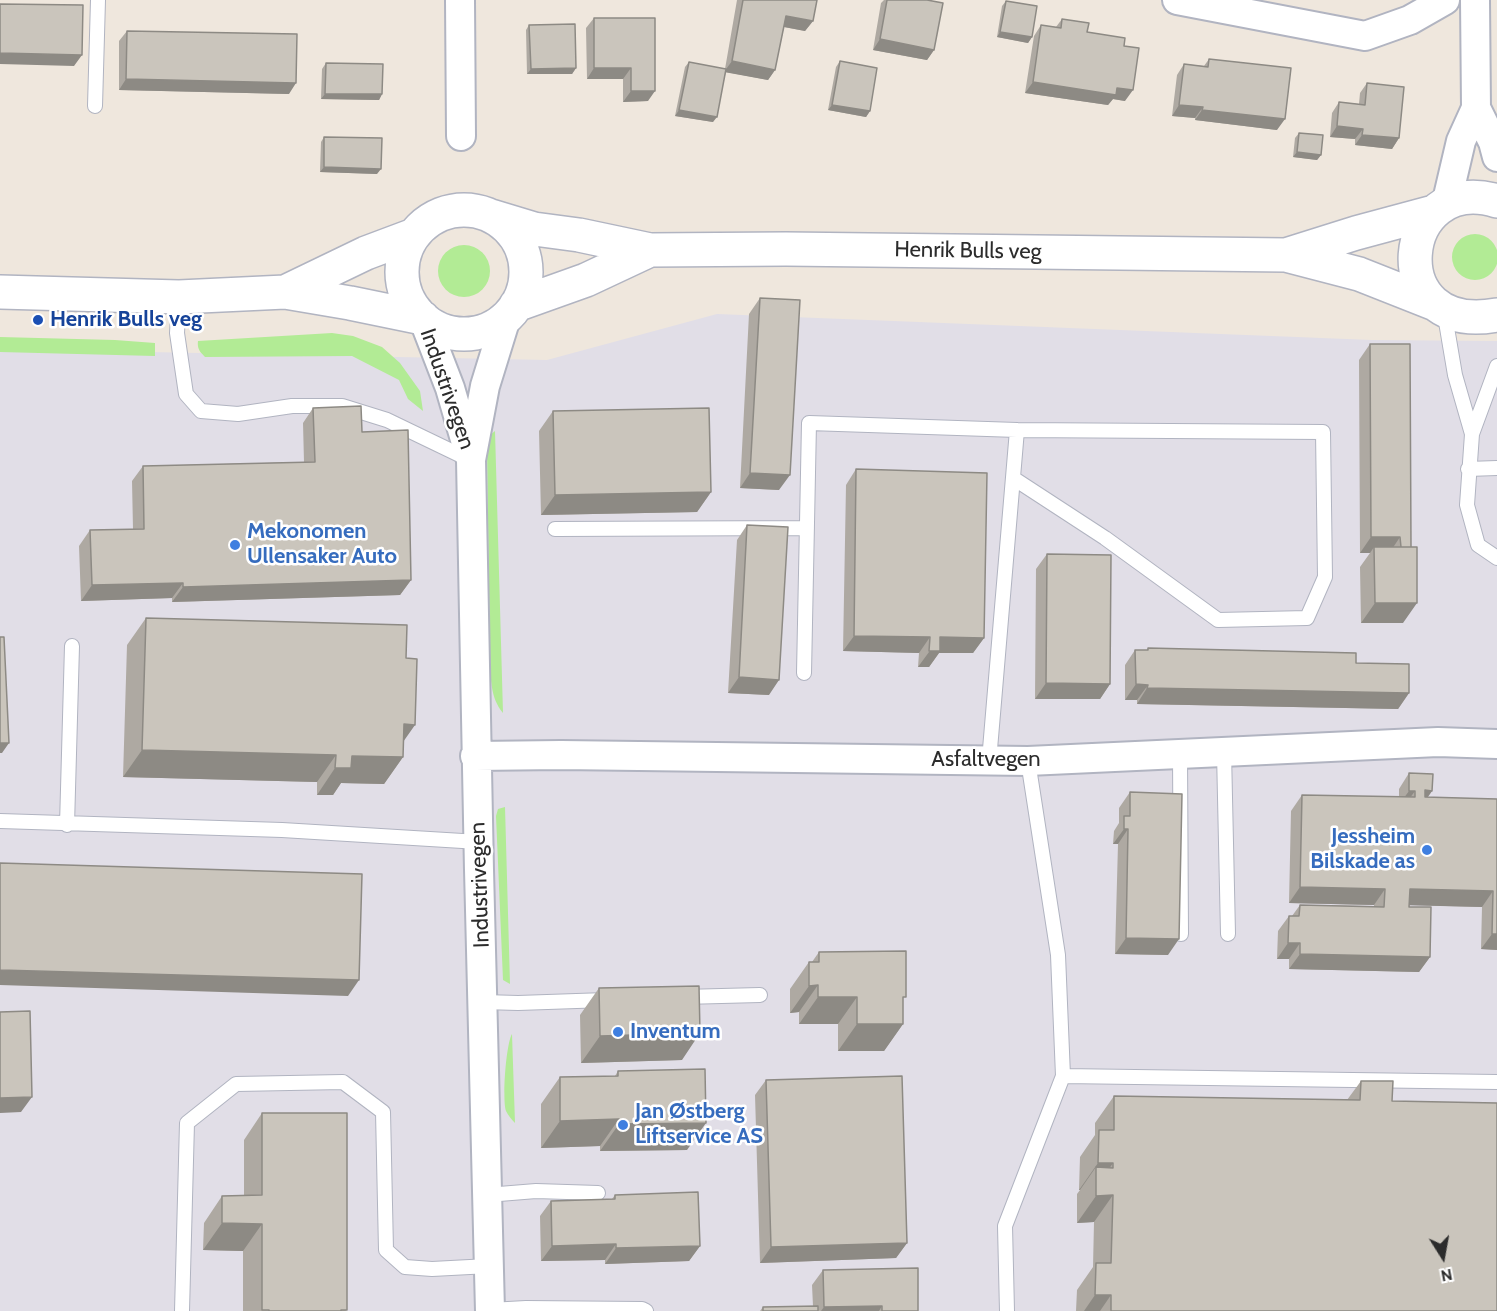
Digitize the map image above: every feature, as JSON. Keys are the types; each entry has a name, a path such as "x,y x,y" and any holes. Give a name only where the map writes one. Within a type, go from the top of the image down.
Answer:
{"street":[{"path":"460,0 461,136"},
{"path":"1177,0 1365,36 1410,20 1445,0"},
{"path":"1475,0 1487,109 1497,158"},
{"path":"1440,307 1420,283 1414,253 1420,231 1440,208 1461,141 1487,109"},
{"name":"Henrik Bulls veg","path":"1286,255 1440,208 1456,200 1485,197 1497,201"},
{"name":"Henrik Bulls veg","path":"650,250 511,311 484,331 469,334 448,332 437,328 423,318 413,308 403,284 403,260 414,235 422,226 440,215 462,210 479,212 534,229 579,235 650,250 786,249 1286,255 1359,274 1457,316 1477,318 1497,315"},
{"name":"Henrik Bulls veg","path":"490,216 513,233 524,258 526,281 511,311"},
{"name":"Henrik Bulls veg","path":"285,292 366,253 414,235"},
{"name":"Henrik Bulls veg","path":"0,292 179,297 285,292 423,318"},
{"name":"Industrivegen","path":"490,1311 475,756 471,460 485,386 511,311"},
{"name":"Industrivegen","path":"423,318 450,388 471,460"},
{"name":"Asfaltvegen","path":"475,756 1028,761 1438,742 1497,744"}],"lane":[{"path":"95,106 98,0"},
{"path":"179,297 177,333 186,394 201,411 238,414 291,406 342,406 387,420 471,460"},
{"path":"1440,307 1455,375 1472,434"},
{"path":"1497,366 1472,434 1467,506 1478,545 1497,558"},
{"path":"804,673 809,423 1017,430 1323,432 1325,577 1307,618 1218,620 1105,538 1013,478"},
{"path":"989,761 1017,430"},
{"path":"1468,469 1497,468"},
{"path":"555,529 807,528"},
{"path":"67,825 72,646"},
{"path":"1224,752 1228,934"},
{"path":"1180,754 1181,934"},
{"path":"1007,1311 1005,1226 1063,1076 1058,955 1028,761"},
{"path":"0,821 67,825 282,830 479,842"},
{"path":"667,998 760,995"},
{"path":"483,1002 622,999"},
{"path":"1063,1076 1497,1082"},
{"path":"182,1311 187,1123 236,1084 343,1082 383,1112 386,1250 405,1267 432,1269 489,1266"},
{"path":"487,1195 536,1191 598,1193"},
{"path":"490,1311 526,1308 642,1309 646,1311"}],"shaded area":[{"path":"717,314 1372,340 1497,341 1497,1311 0,1311 0,349 547,360"}],"green space":[{"path":"1475,234 1484,235 1491,241 1497,248 1497,266 1491,273 1484,279 1475,280 1466,279 1459,273 1453,266 1452,257 1453,248 1459,241 1466,235"},
{"path":"459,245 469,245 479,249 486,256 490,271 486,286 479,293 469,297 459,297 449,293 442,286 438,276 438,266 442,256 449,249"},
{"path":"332,333 353,336 382,347 400,363 420,391 423,411 408,399 399,380 352,356 205,357 198,346 198,341"},
{"path":"0,337 155,343 155,356 0,352"},
{"path":"495,431 503,713 493,694 490,659 487,447 490,435"},
{"path":"505,807 510,984 503,980 496,816 498,809"},
{"path":"512,1034 515,1123 506,1111 504,1096 506,1060"}],"building":[{"path":"743,0 817,0 813,21 786,16 775,70 732,61"},
{"path":"887,0 927,0 943,3 934,50 880,39"},
{"path":"1006,1 1037,6 1032,37 1000,32"},
{"path":"0,4 83,5 82,55 0,53"},
{"path":"594,18 655,18 655,91 631,91 631,68 594,68"},
{"path":"1062,19 1089,23 1087,32 1125,38 1124,46 1139,48 1133,90 1117,88 1116,95 1033,82 1041,25 1061,28"},
{"path":"575,24 576,68 531,69 529,25"},
{"path":"127,31 297,34 296,83 126,79"},
{"path":"1209,59 1291,68 1285,119 1202,110 1203,107 1179,105 1184,64 1208,67"},
{"path":"840,61 877,68 870,111 832,105"},
{"path":"689,62 726,69 717,117 679,110"},
{"path":"326,63 383,64 382,94 325,94"},
{"path":"1367,83 1404,87 1399,138 1362,135 1363,129 1337,126 1339,102 1365,105"},
{"path":"1299,133 1323,135 1321,155 1297,152"},
{"path":"324,137 382,138 381,169 324,167"},
{"path":"760,298 800,300 790,475 750,473"},
{"path":"1370,344 1410,344 1411,547 1401,547 1400,537 1371,537"},
{"path":"361,406 362,432 408,430 411,580 183,587 183,583 92,585 90,530 144,529 143,466 315,462 313,408"},
{"path":"709,408 711,492 555,495 553,411"},
{"path":"856,469 987,473 984,638 940,637 940,651 929,651 930,637 854,636"},
{"path":"747,525 788,527 779,680 739,677"},
{"path":"1374,547 1417,547 1417,603 1375,603"},
{"path":"1047,554 1111,555 1110,684 1046,683"},
{"path":"146,618 407,625 406,658 417,659 415,725 404,724 403,757 352,756 351,768 335,768 336,755 142,750"},
{"path":"0,637 4,637 9,743 0,743"},
{"path":"1148,648 1356,653 1356,663 1409,664 1409,693 1147,688 1148,685 1136,684 1135,650 1148,650"},
{"path":"1409,773 1433,774 1432,791 1425,790 1425,797 1497,799 1497,934 1492,934 1493,891 1410,889 1409,907 1431,907 1430,957 1300,954 1300,943 1288,943 1289,916 1299,916 1300,905 1384,907 1385,889 1300,887 1302,795 1415,797 1415,791 1409,791"},
{"path":"1130,792 1182,794 1179,939 1126,938 1128,829 1124,829 1124,816 1130,816"},
{"path":"0,863 362,874 359,980 0,970"},
{"path":"906,951 906,997 903,997 903,1024 857,1024 857,997 818,997 818,985 809,986 809,962 819,962 819,952"},
{"path":"699,986 700,1033 600,1036 599,988"},
{"path":"30,1011 32,1097 0,1098 0,1012"},
{"path":"705,1069 706,1123 619,1124 619,1119 560,1121 560,1077 618,1076 618,1071"},
{"path":"902,1076 907,1243 771,1247 766,1080"},
{"path":"1361,1081 1393,1081 1392,1101 1497,1103 1497,1311 1111,1311 1111,1295 1095,1295 1096,1263 1111,1263 1113,1195 1096,1196 1096,1167 1113,1168 1113,1163 1098,1163 1099,1130 1114,1130 1114,1096 1360,1100"},
{"path":"262,1113 347,1113 347,1310 262,1310 262,1224 222,1223 222,1196 262,1195"},
{"path":"698,1192 700,1246 616,1248 616,1244 552,1246 551,1201 615,1199 615,1195"},
{"path":"918,1268 918,1311 882,1311 882,1306 824,1307 823,1270"},
{"path":"818,1306 818,1311 763,1311 763,1307"}],"place":[{"name":"Henrik Bulls veg","path":"38,320"},
{"name":"Mekonomen Ullensaker Auto","path":"235,545"},
{"name":"Jessheim Bilskade as","path":"1427,850"},
{"name":"Inventum","path":"618,1032"},
{"name":"Jan Østberg Liftservice AS","path":"623,1125"}]}
